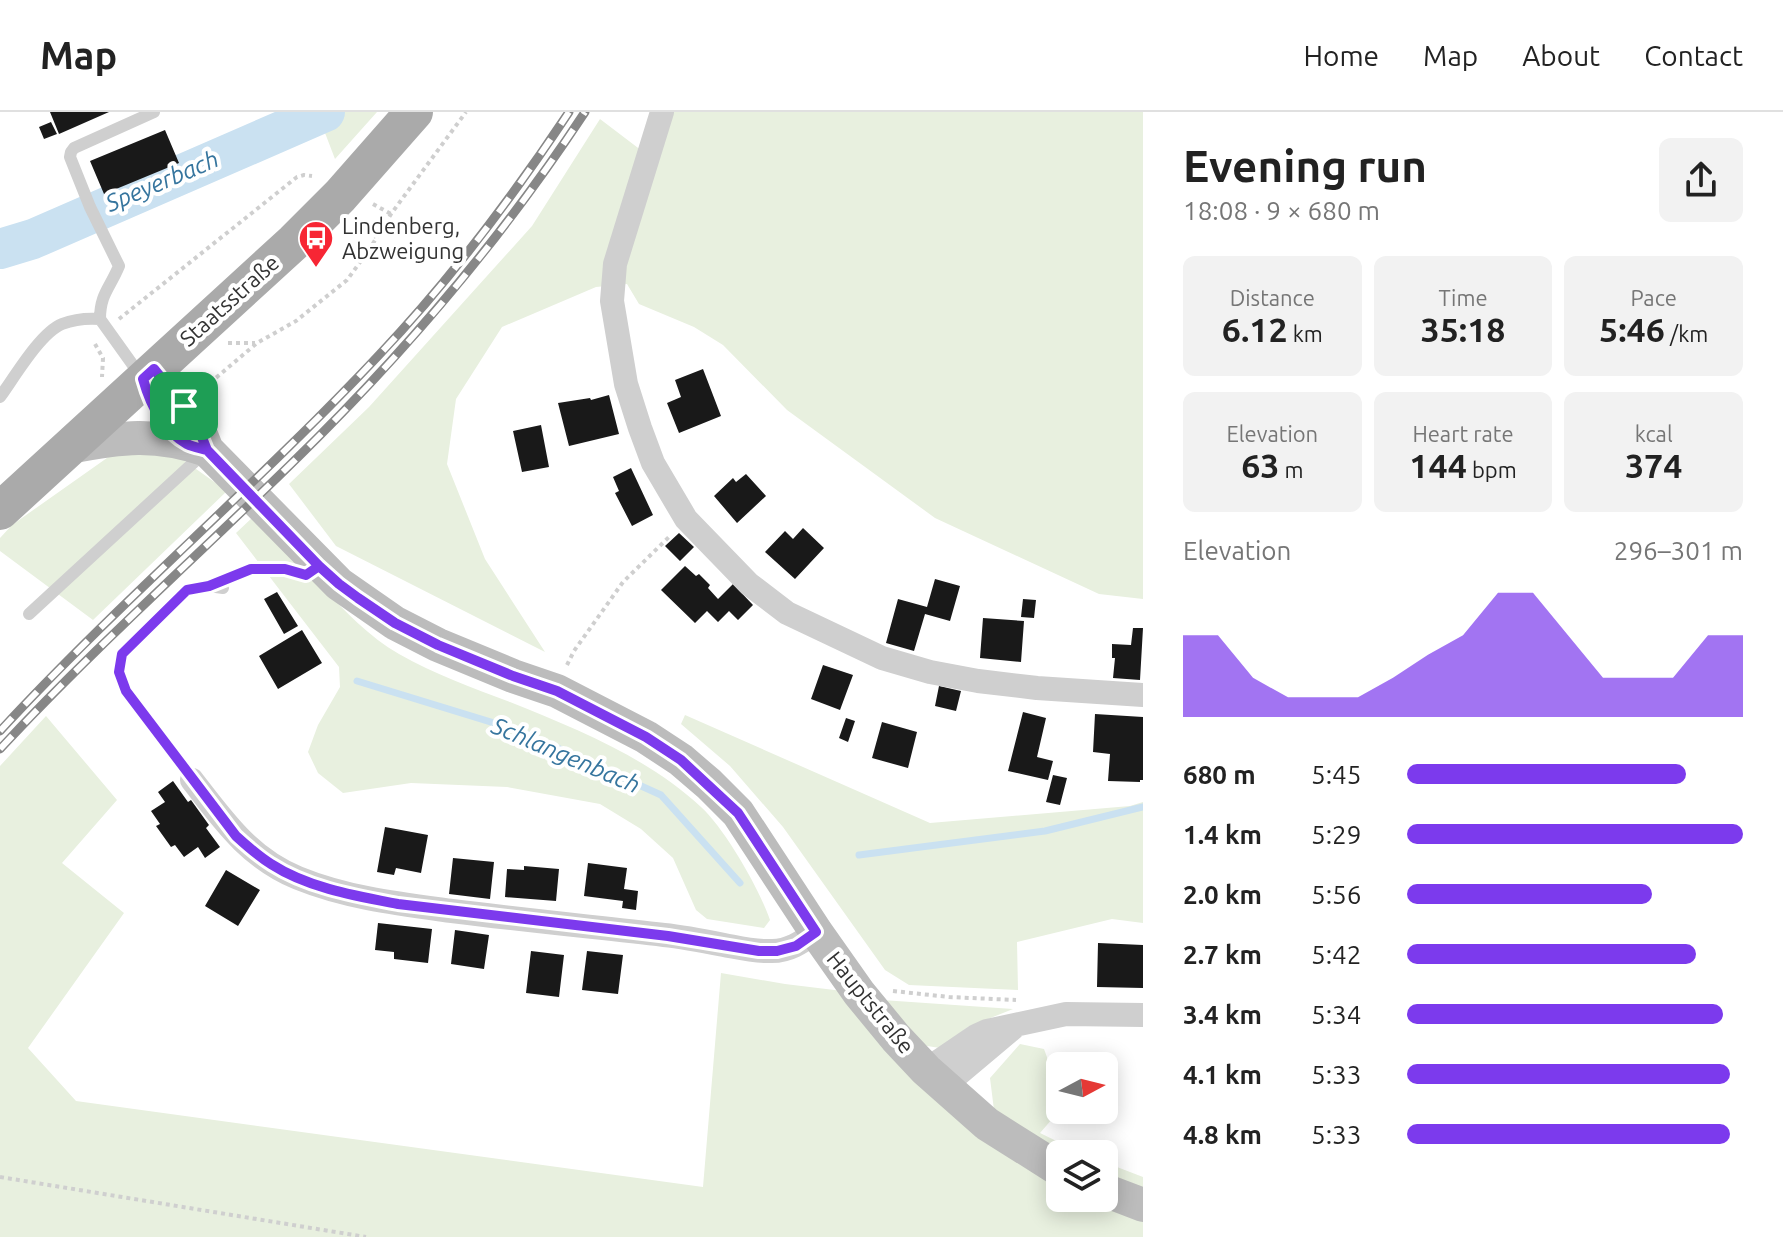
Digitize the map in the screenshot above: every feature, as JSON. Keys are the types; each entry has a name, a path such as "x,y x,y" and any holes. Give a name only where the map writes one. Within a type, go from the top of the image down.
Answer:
{"main road":[{"name":"Staatsstraße","path":"0,511 294,242 366,168 414,112"}],"street":[{"path":"662,112 615,264 612,301 626,384 640,428 653,463 686,519 749,584 787,613 882,658 930,672 978,681 1143,695"},
{"path":"148,374 195,420 197,447"},
{"path":"148,374 157,413 165,425 197,447 348,591 395,623 471,659 557,691 646,737 681,760 738,813 816,932"},
{"path":"69,447 129,438 154,438 197,447"},
{"name":"Hauptstraße","path":"192,780 236,836 273,866 297,878 357,896 428,908 698,940 759,951 777,951 796,946 816,932 879,1018 935,1078 987,1124 1046,1161"},
{"path":"935,1078 1017,1025 1066,1014 1143,1015"},
{"path":"1118,1195 1143,1205"}],"lane":[{"path":"103,324 100,305 119,266 90,207 70,157 71,152 154,112"},
{"path":"0,397 35,347 58,325 84,318 103,324 148,374"},
{"path":"29,614 197,447"},
{"path":"192,780 126,691 119,672 122,654 187,590 209,586 223,588"}],"path":[{"path":"184,406 257,343 296,321 347,280 466,112"},
{"path":"97,388 103,376 103,358 94,343 103,324 297,177 312,176"},
{"path":"373,204 391,214"},
{"path":"352,223 376,237"},
{"path":"218,343 257,343"},
{"path":"564,672 574,651 623,582 673,532"},
{"path":"209,586 251,569 285,569 306,575 319,566"},
{"path":"859,993 885,990 1017,1000"},
{"path":"0,1177 366,1237"}],"green space":[{"path":"317,112 377,112 335,159"},
{"path":"666,112 1143,112 1143,599 1099,594 935,518 787,410 723,345 694,327 639,304 627,284 596,287 502,327 456,399 447,464 485,559 545,652 336,546 289,484 369,407 532,226 600,119 650,157"},
{"path":"114,453 175,454 227,491 93,620 0,551 0,538 12,525"},
{"path":"254,516 348,614 388,647 440,674 610,746 680,789 710,817 740,860 770,920 764,928 707,919 696,910 673,858 641,829 600,804 507,787 411,783 343,793 318,773 308,752 318,725 340,687 339,667 236,533"},
{"path":"685,715 930,823 1130,806 1143,802 1143,923 1112,919 1017,942 1018,990 909,985 885,970 783,827 730,766 681,724"},
{"path":"46,716 117,800 62,863 124,913 28,1048 76,1101 703,1187 721,973 859,993 994,1110 990,1078 1020,1044 1044,1049 1048,1124 1040,1133 1054,1140 1046,1140 1046,1212 1118,1212 1118,1167 1143,1177 1143,1237 0,1237 0,766"},
{"path":"882,1000 1013,1009 968,1027 940,1048 921,1045"}],"building":[{"path":"50,112 109,112 59,134"},
{"path":"51,122 57,134 44,139 39,127"},
{"path":"165,130 179,163 104,194 90,161"},
{"path":"703,369 721,416 679,433 667,403 681,397 675,380"},
{"path":"609,395 619,434 569,446 558,403"},
{"path":"541,425 549,467 522,472 513,431"},
{"path":"631,468 653,515 632,526 615,493 619,491 613,477"},
{"path":"746,474 766,496 737,523 714,496 733,478 736,482"},
{"path":"803,528 824,548 795,579 765,552 785,531 793,539"},
{"path":"679,533 694,547 680,561 665,546"},
{"path":"685,566 710,585 708,588 718,599 733,584 753,605 738,620 729,611 718,622 707,611 695,623 661,590"},
{"path":"935,579 960,586 950,621 925,614 914,651 886,643 898,599 927,607"},
{"path":"277,592 298,626 284,634 264,599"},
{"path":"1023,599 1036,600 1034,618 1021,617"},
{"path":"983,618 1024,621 1021,662 980,658"},
{"path":"1133,628 1143,628 1140,680 1113,678 1115,658 1112,658 1112,644 1131,645"},
{"path":"302,630 322,663 278,689 259,656"},
{"path":"823,665 853,675 840,710 811,699"},
{"path":"939,686 961,691 956,711 935,706"},
{"path":"1023,712 1046,718 1037,757 1053,761 1048,780 1008,771"},
{"path":"1095,714 1143,717 1143,780 1108,781 1110,754 1093,752"},
{"path":"846,718 855,721 848,742 839,738"},
{"path":"882,722 917,732 908,768 872,758"},
{"path":"1053,775 1067,778 1060,805 1046,802"},
{"path":"173,781 209,825 206,828 220,847 205,858 198,847 184,857 175,845 171,847 156,826 160,824 151,811 165,802 158,792"},
{"path":"385,827 428,835 421,873 396,868 394,875 377,872"},
{"path":"453,858 494,862 490,899 449,894"},
{"path":"588,863 627,868 624,889 638,891 636,910 622,908 623,901 584,896"},
{"path":"524,866 559,869 556,901 505,897 507,869 524,870"},
{"path":"226,870 260,890 238,926 205,906"},
{"path":"378,923 432,929 428,963 394,959 394,952 375,950"},
{"path":"455,930 489,935 484,969 451,964"},
{"path":"1098,943 1143,945 1143,988 1097,987"},
{"path":"531,951 564,955 559,997 526,993"},
{"path":"587,951 623,955 618,994 582,990"}],"waterway":[{"name":"Speyerbach","path":"0,249 33,239 325,112"},
{"name":"Schlangenbach","path":"357,681 520,731 661,795 740,883"},
{"name":"Schlangenbach","path":"859,855 1045,831 1143,807"}],"railway":[{"path":"0,731 93,635 333,403 405,327 479,238 569,112"},
{"path":"0,749 70,676 290,465 410,340 483,253 585,112"}],"place":[{"name":"Lindenberg, Abzweigung","path":"316,269"}],"route":[{"path":"184,406 154,369 143,379 151,402 165,425 187,444 207,450 319,566 306,575 285,569 251,569 209,586 187,590 122,654 119,672 126,691 236,836 253,852 297,878 357,896 398,904 668,936 759,951 777,951 796,946 816,932 738,813 681,760 646,737 557,691 438,645 375,611 319,566 263,508 207,450 195,420 184,406"}]}
